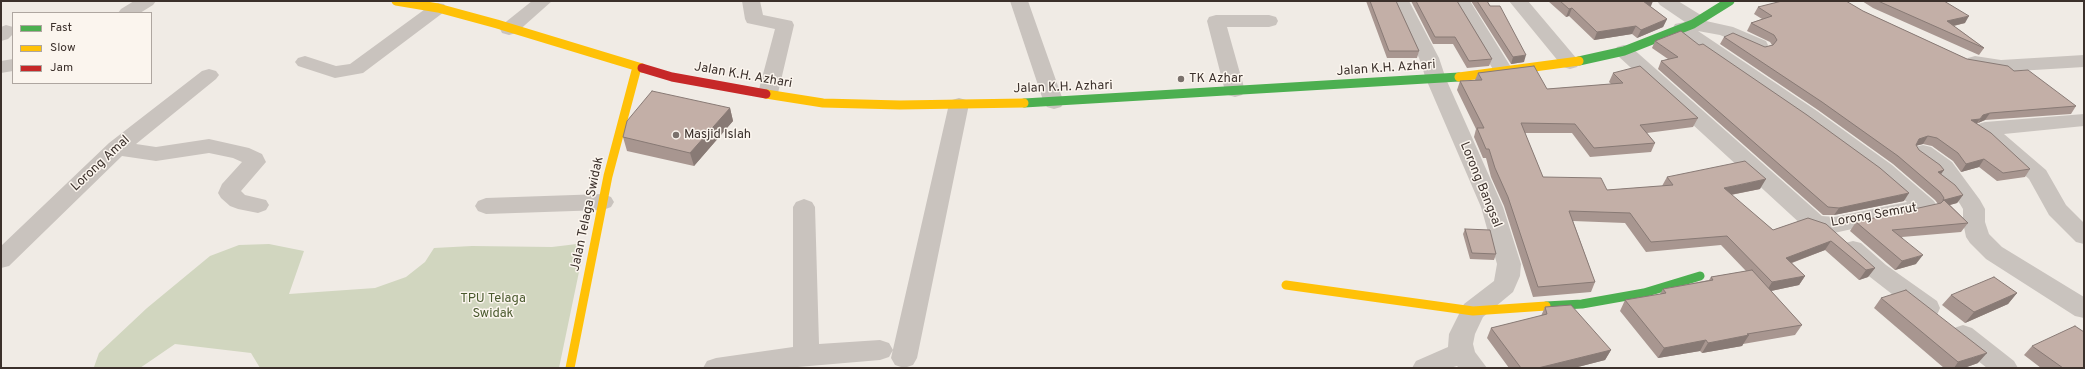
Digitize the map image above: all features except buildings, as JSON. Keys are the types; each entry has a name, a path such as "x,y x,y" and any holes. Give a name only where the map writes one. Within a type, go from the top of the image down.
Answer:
{"street":[{"path":"129,12 147,1"},
{"name":"Jalan K.H. Azhari","path":"396,1 438,8 637,67 721,87 768,93 823,103 900,105 1054,103 1436,79 1504,72 1570,63 1624,51 1695,22 1730,1"},
{"path":"509,29 543,1"},
{"path":"751,1 754,19 785,25 768,93"},
{"path":"1019,1 1054,103"},
{"name":"Lorong Bangsal","path":"1400,1 1429,58 1436,79 1492,207 1509,264 1508,276 1504,286 1473,310 1462,334 1460,344 1469,362"},
{"path":"1461,1 1504,72"},
{"path":"1518,1 1570,63"},
{"path":"1666,1 1695,22 1726,31 1762,47"},
{"path":"304,62 335,72 356,69 438,8"},
{"path":"1235,91 1216,21 1269,21"},
{"name":"Lorong Semrut","path":"1624,51 1811,220 1827,225 1926,206 1884,170 1810,116 1695,22"},
{"path":"1957,56 1970,61 2001,66 2084,61"},
{"path":"1,67 12,65"},
{"name":"Jalan Telaga Swidak","path":"570,368 608,176 637,67"},
{"name":"Lorong Amal","path":"1,260 117,148 209,75"},
{"path":"904,358 959,104"},
{"path":"2084,120 1985,129 2038,175 2057,210 2084,236"},
{"path":"117,148 156,154 198,147 219,147 247,156 254,159 255,162 233,184 229,193 238,201 258,205"},
{"path":"1923,152 1944,167 1969,200 1974,209 1974,222 1978,237 1994,253 2084,309"},
{"path":"486,206 603,202"},
{"path":"804,207 806,355"},
{"path":"1827,225 1878,271 2005,368"},
{"path":"1286,285 1473,310 1582,304 1644,293 1700,276"},
{"path":"716,368 770,364 806,355 880,350"},
{"path":"1425,368 1451,356 1469,362"}],"green space":[{"name":"TPU Telaga Swidak","path":"585,243 559,368 260,368 251,353 175,344 140,368 94,367 99,353 147,308 210,256 239,245 269,244 304,251 289,294 375,288 406,277 425,262 434,248 472,246 552,247"}],"traffic: fast":[{"path":"1579,61 1624,51 1693,24 1730,1"},
{"path":"1024,103 1459,77"},
{"path":"1546,306 1582,304 1644,293 1700,276"}],"traffic: slow":[{"path":"396,1 438,8 497,24 642,68"},
{"path":"1459,77 1579,61"},
{"path":"570,368 608,176 637,67"},
{"path":"766,94 823,103 900,105 1024,103"},
{"path":"1286,285 1473,311 1546,306"}],"traffic: jam":[{"path":"642,68 672,77 766,94"}],"place":[{"name":"TK Azhar","path":"1181,79"},
{"name":"Masjid Islah","path":"676,135"}]}
